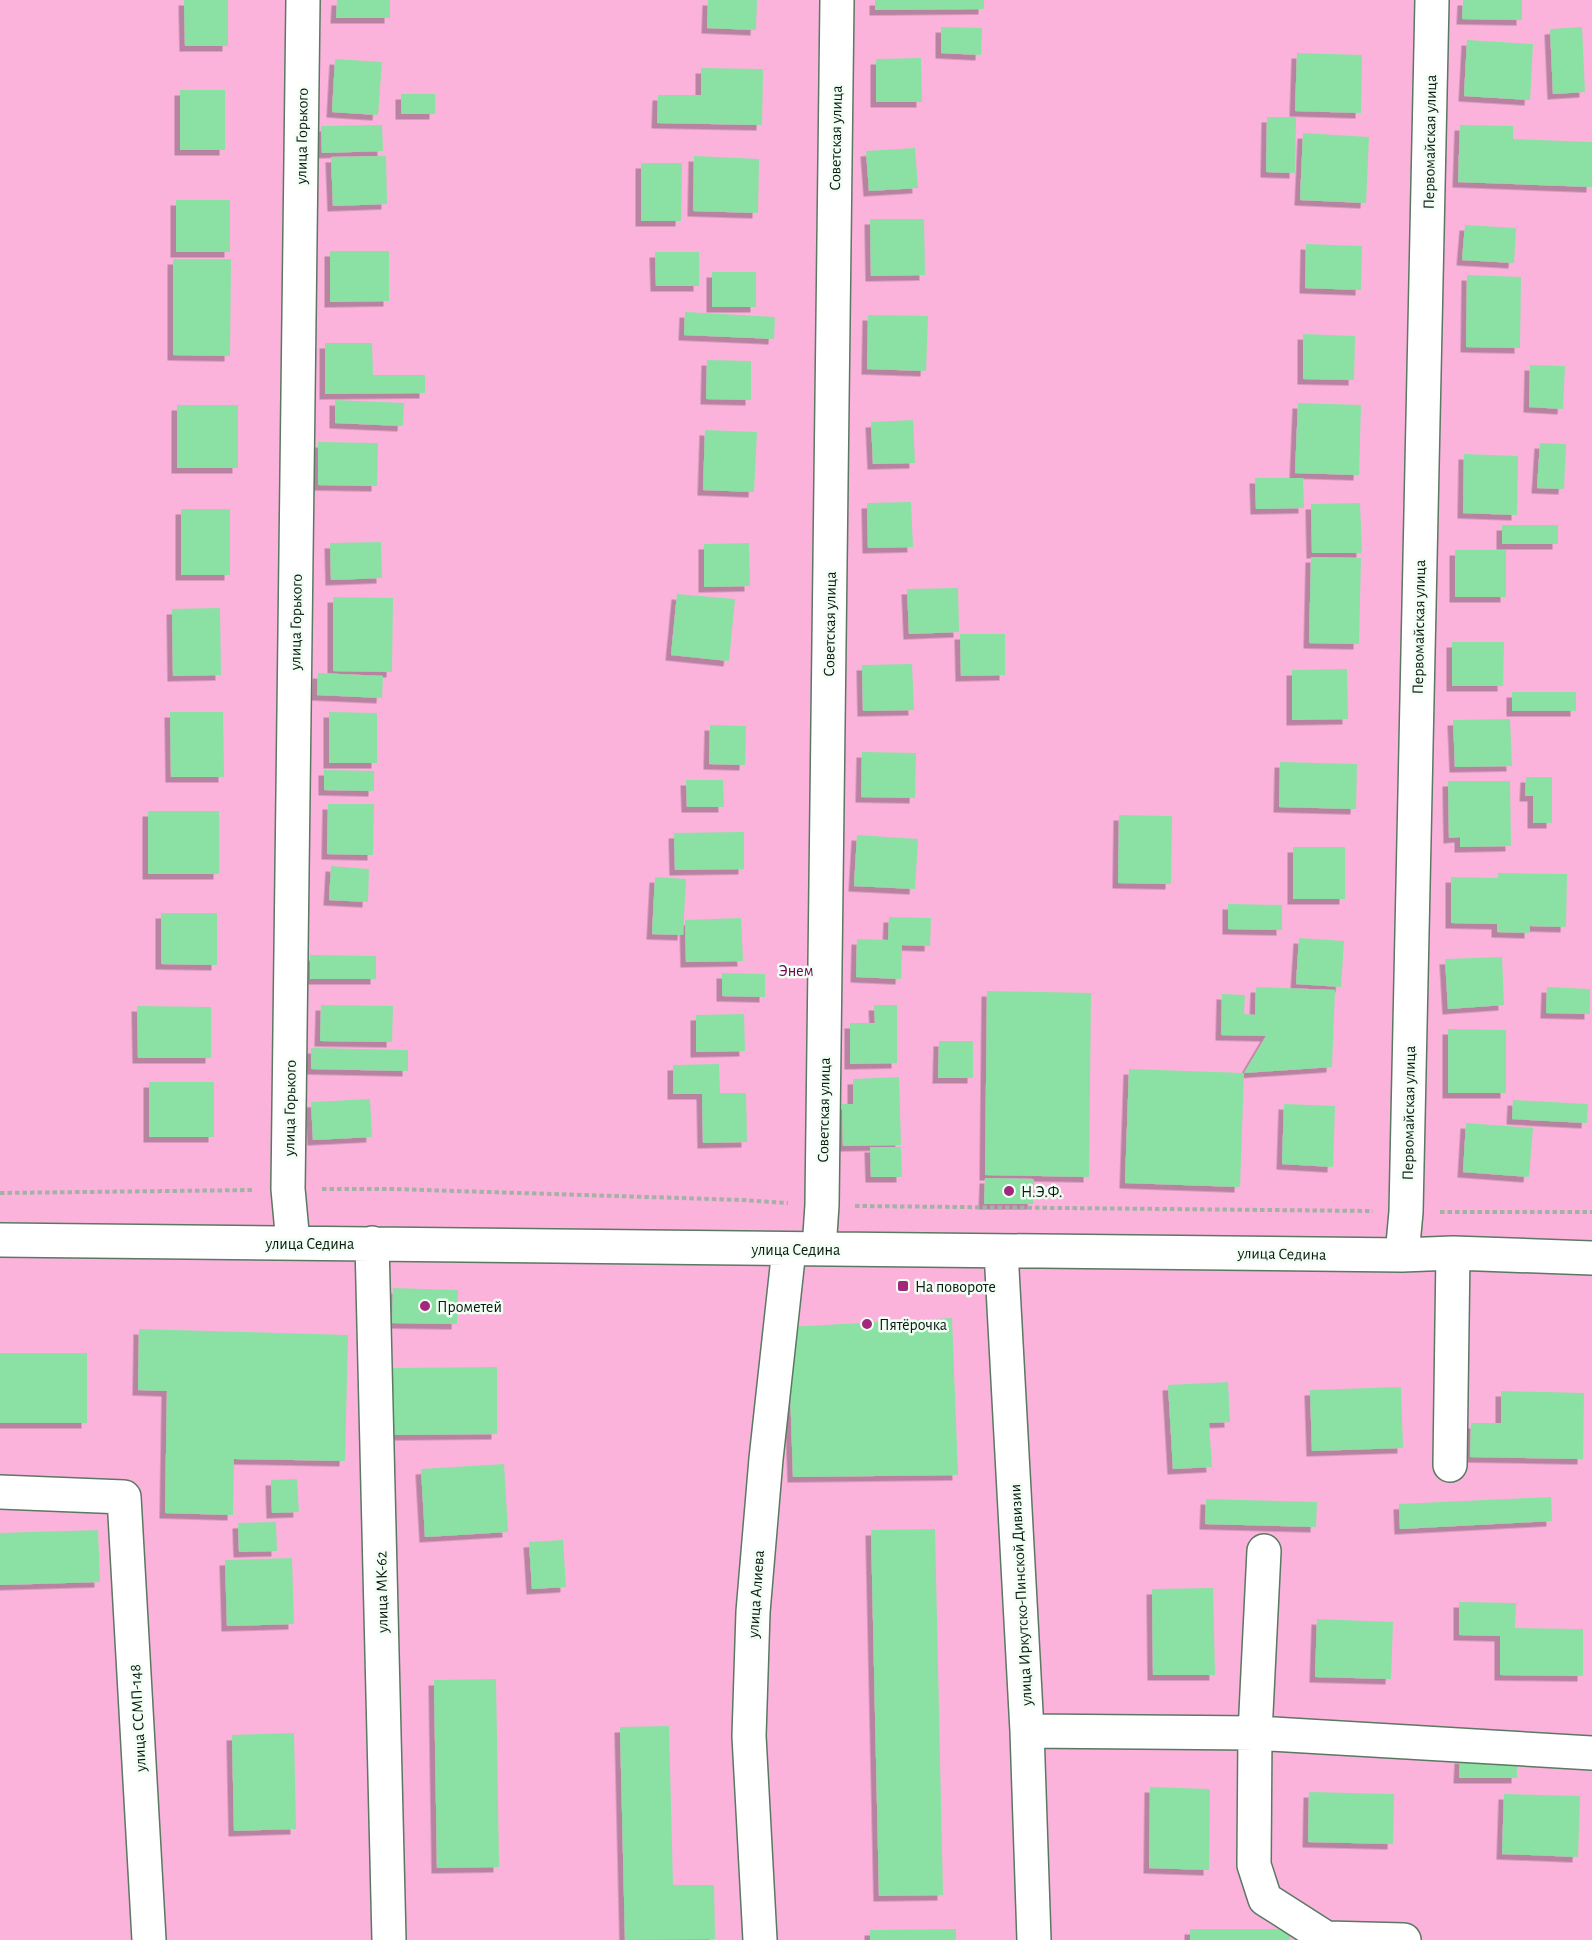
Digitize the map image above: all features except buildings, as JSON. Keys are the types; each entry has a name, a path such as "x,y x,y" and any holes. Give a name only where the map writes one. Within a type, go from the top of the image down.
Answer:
{"street":[{"name":"улица Горького","path":"293,1243 288,1189 303,0"},
{"name":"Советская улица","path":"804,1249 822,1206 837,0"},
{"name":"Первомайская улица","path":"1402,1255 1406,1212 1432,0"},
{"name":"улица Седина","path":"0,1240 1402,1255 1453,1253 1592,1258"},
{"name":"улица МК-62","path":"372,1243 389,1940"},
{"name":"улица Алиева","path":"760,1940 749,1736 753,1612 766,1459 804,1249"},
{"name":"улица Иркутско-Пинской Дивизии","path":"1001,1251 1027,1731 1034,1940"},
{"path":"1450,1465 1453,1253"},
{"name":"улица ССМП-148","path":"0,1492 124,1497 149,1940"},
{"path":"1264,1551 1255,1733 1254,1865 1265,1899 1325,1939 1404,1940"},
{"path":"1027,1731 1255,1733 1592,1753"}],"green space":[{"name":"Энем","path":"0,0 1592,0 1592,1940 0,1940"}],"place":[{"name":"Н.Э.Ф.","path":"1009,1191"},
{"name":"На повороте","path":"903,1286"},
{"name":"Прометей","path":"425,1306"},
{"name":"Пятёрочка","path":"867,1324"}]}
